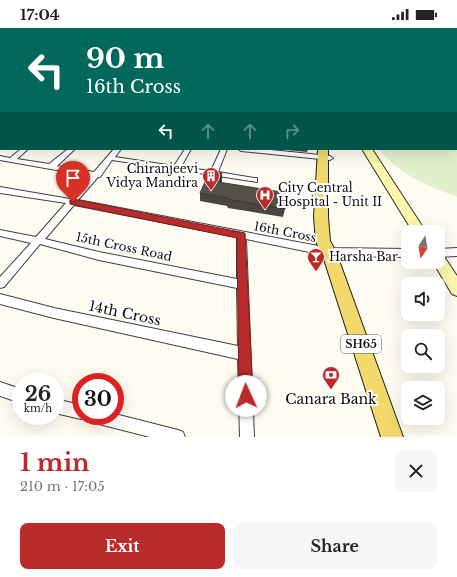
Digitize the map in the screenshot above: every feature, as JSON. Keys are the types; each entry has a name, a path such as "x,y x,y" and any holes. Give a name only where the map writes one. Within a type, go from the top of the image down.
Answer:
{"main road":[{"path":"368,150 416,225"},
{"path":"327,153 321,217 323,242 329,252"},
{"name":"SH65","path":"329,252 392,437"},
{"path":"444,269 457,289"}],"street":[{"path":"12,160 24,150"},
{"path":"52,166 71,150"},
{"path":"0,284 40,241 117,150"},
{"path":"176,168 187,150"},
{"path":"214,174 224,150"},
{"path":"262,150 327,153"},
{"path":"0,158 97,175"},
{"path":"110,158 254,180"},
{"name":"16th Cross","path":"0,190 73,202 329,252 401,253"},
{"name":"15th Cross Road","path":"0,233 40,241 99,256 242,285"},
{"path":"241,236 248,437"},
{"path":"445,253 457,252"},
{"name":"14th Cross","path":"0,299 54,313 245,354"},
{"path":"0,389 12,393"},
{"path":"124,423 178,437"}],"green space":[{"path":"380,150 457,150 457,197 414,178 395,166"}],"building":[{"path":"210,171 222,173 218,182 288,193 285,209 200,193"}],"place":[{"name":"Chiranjeevi Vidya Mandira","path":"211,191"},
{"name":"City Central Hospital - Unit II","path":"265,210"},
{"name":"Harsha Bar","path":"316,272"},
{"name":"Canara Bank","path":"331,390"}],"route":[{"path":"73,202 241,236 246,396"}]}
